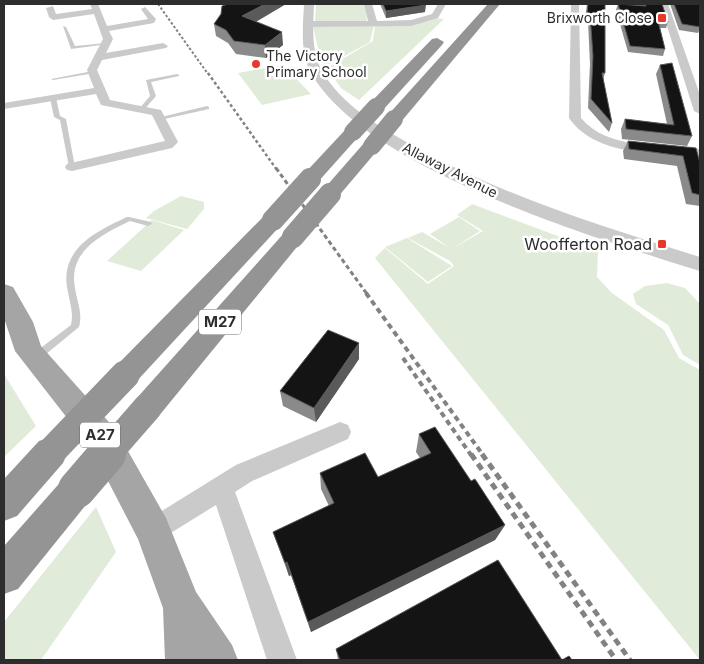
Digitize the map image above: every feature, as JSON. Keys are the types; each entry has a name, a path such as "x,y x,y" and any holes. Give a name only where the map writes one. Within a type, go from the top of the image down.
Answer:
{"highway":[{"name":"M27","path":"4,576 494,4"},
{"name":"M27","path":"4,504 51,452 273,220 352,132 450,28"}],"main road":[{"name":"A27","path":"4,293 19,322 22,350 104,440 153,531 182,606 217,660"},
{"name":"A27","path":"182,606 186,660"}],"street":[{"name":"Allaway Avenue","path":"309,4 308,43 319,76 340,102 374,129 418,156 482,189 590,229 700,264"},
{"path":"368,4 372,23"},
{"path":"308,24 424,20 435,16 442,4"},
{"path":"575,4 575,118 581,126 592,135 612,141 700,153"},
{"path":"664,4 684,67 696,90 700,112"},
{"path":"50,8 52,17 95,7 108,39 93,72 105,104 157,112 172,142 72,167"},
{"path":"104,29 151,21 152,19 145,9"},
{"path":"100,56 163,46"},
{"path":"684,67 700,69"},
{"path":"4,106 99,90"},
{"path":"153,531 244,473 340,432"},
{"path":"222,488 282,660"}],"lane":[{"path":"64,27 74,48 106,44"},
{"path":"53,79 93,72"},
{"path":"141,110 154,96 148,81 176,75"},
{"path":"53,98 57,116 63,119 72,167"},
{"path":"160,118 207,108"},
{"path":"22,350 75,327 77,322 75,303 69,281 74,258 84,244 129,218 148,224"}],"green space":[{"path":"316,4 365,4 367,22 315,23"},
{"path":"435,18 444,19 359,100 341,88 327,68 373,41 375,25 413,24"},
{"path":"374,25 370,42 326,66 321,60 313,27"},
{"path":"283,65 311,94 262,105 238,73"},
{"path":"181,196 204,202 204,209 187,229 146,218 154,211"},
{"path":"472,204 598,251 597,277 612,293 664,330 679,358 700,370 700,660 375,258 385,248 428,284 454,266 450,261 408,238 422,232 450,248 430,234 459,217 480,231 452,249 483,231 457,215"},
{"path":"152,220 184,230 141,271 107,261"},
{"path":"407,238 452,266 428,282 385,247"},
{"path":"667,283 685,288 700,304 700,365 683,355 668,325 636,304 633,294 645,286"},
{"path":"4,374 36,426 4,457"},
{"path":"96,507 116,552 41,660 4,660 4,622"}],"building":[{"path":"228,4 265,4 242,16 282,32 265,45 234,41 226,30 214,24 221,14 222,6"},
{"path":"383,4 424,4 426,5 386,11"},
{"path":"588,4 605,4 605,73 602,73 612,123 591,99 593,56 590,14 587,13"},
{"path":"618,4 646,6 645,4 662,4 668,22 658,21 665,49 630,46"},
{"path":"674,4 700,4 700,27 682,24"},
{"path":"672,63 692,136 626,129 625,119 674,125 660,65"},
{"path":"628,141 696,148 700,163 700,195 692,193 683,156 629,149"},
{"path":"328,330 359,343 314,408 280,391"},
{"path":"435,427 471,481 475,479 505,525 308,622 287,562 285,563 273,532 334,503 320,473 365,453 378,477 431,453 419,434"},
{"path":"498,560 562,660 340,660 336,649"},
{"path":"569,656 572,660 562,660"}],"railway":[{"path":"158,4 208,74"},
{"path":"208,73 277,170"},
{"path":"276,168 367,294"},
{"path":"366,293 483,455"},
{"path":"403,358 471,455"},
{"path":"471,454 616,660"},
{"path":"482,454 630,660"}],"place":[{"name":"Brixworth Close","path":"662,18"},
{"name":"The Victory Primary School","path":"256,64"},
{"name":"Woofferton Road","path":"662,244"}]}
